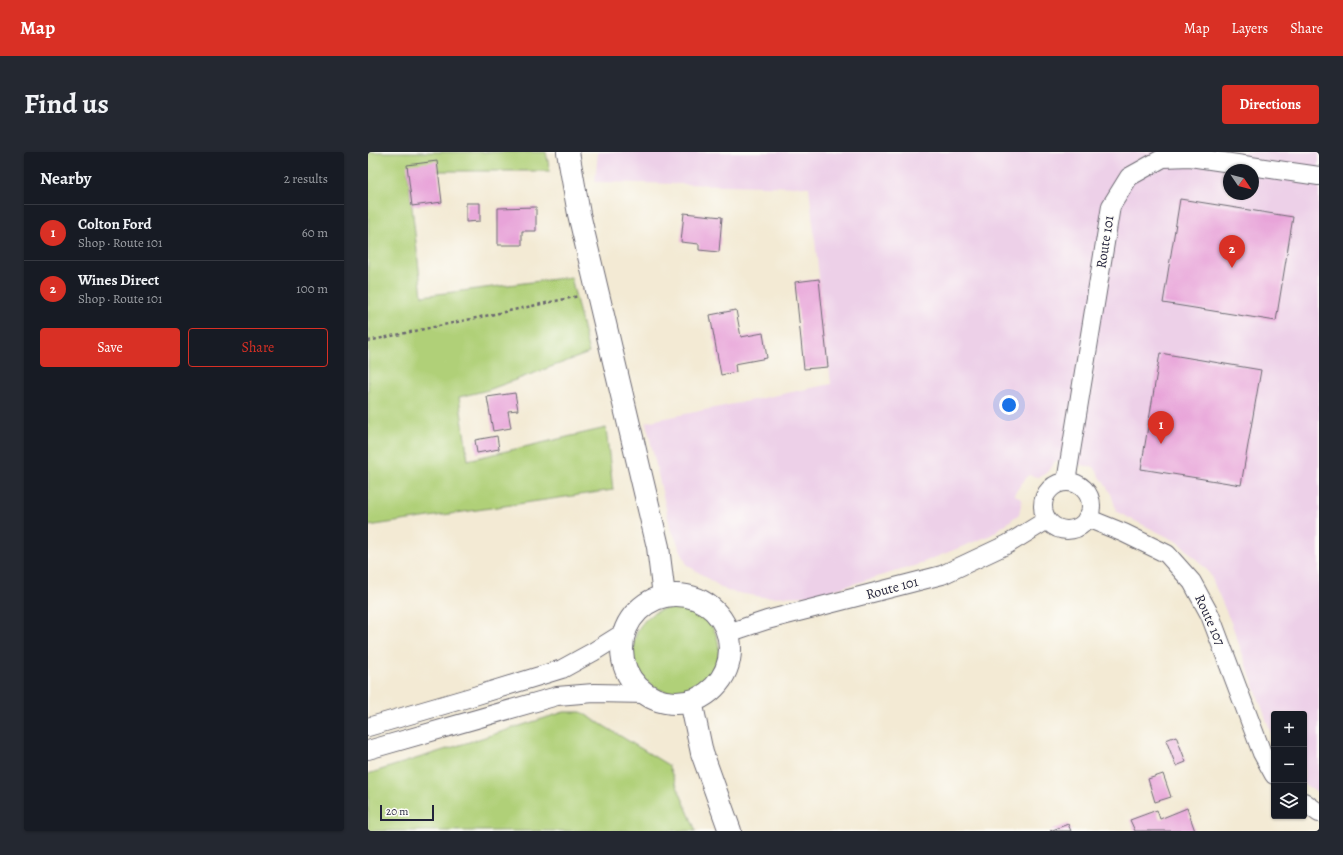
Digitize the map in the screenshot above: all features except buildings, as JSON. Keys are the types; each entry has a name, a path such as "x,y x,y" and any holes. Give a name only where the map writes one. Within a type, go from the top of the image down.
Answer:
{"main road":[{"path":"568,152 579,214 658,548 664,596"},
{"path":"680,595 696,599 710,607 720,618 728,633 730,650 727,667 719,682 707,694 691,701 674,703 656,700 641,691 629,677 623,660 622,644 625,632 626,627 636,613 648,603 664,596 680,595"},
{"path":"691,701 702,753 730,831"}],"street":[{"name":"Route 101","path":"1066,482 1111,206 1129,178 1163,158 1190,157 1319,176"},
{"path":"1066,482 1080,486 1089,497 1090,504 1090,512 1082,524 1075,529 1067,530 1059,529 1052,525 1047,520 1044,513 1044,499 1047,492 1052,487 1066,482"},
{"name":"Route 107","path":"1087,518 1124,533 1167,554 1192,582 1210,615 1262,752 1271,769"},
{"name":"Route 101","path":"728,633 767,620 942,575 1008,544 1047,520"},
{"path":"368,727 562,669 625,632"},
{"path":"368,750 557,696 594,693 647,694"},
{"path":"1307,804 1319,813"}],"path":[{"path":"368,340 597,292"}],"shaded area":[{"path":"598,152 1319,152 1319,794 1307,786 1307,711 1271,711 1271,733 1232,625 1209,572 1180,543 1117,512 1111,494 1094,467 1055,461 1045,474 1039,477 1028,475 1014,494 1022,500 1019,514 991,535 914,566 813,596 762,597 727,591 687,565 670,526 646,422 831,384 809,187 595,182"}],"green space":[{"path":"368,152 546,152 550,171 408,171 422,296 571,277 589,353 488,390 459,397 468,460 606,428 613,490 368,526"},
{"path":"676,607 693,610 707,619 716,633 719,650 716,667 707,681 693,690 676,693 659,690 645,681 636,667 633,650 636,633 645,619 659,610"},
{"path":"564,712 581,712 668,765 696,831 368,831 368,774"}],"place":[{"name":"Wines Direct","path":"1232,268"},
{"name":"Colton Ford","path":"1161,444"}]}
